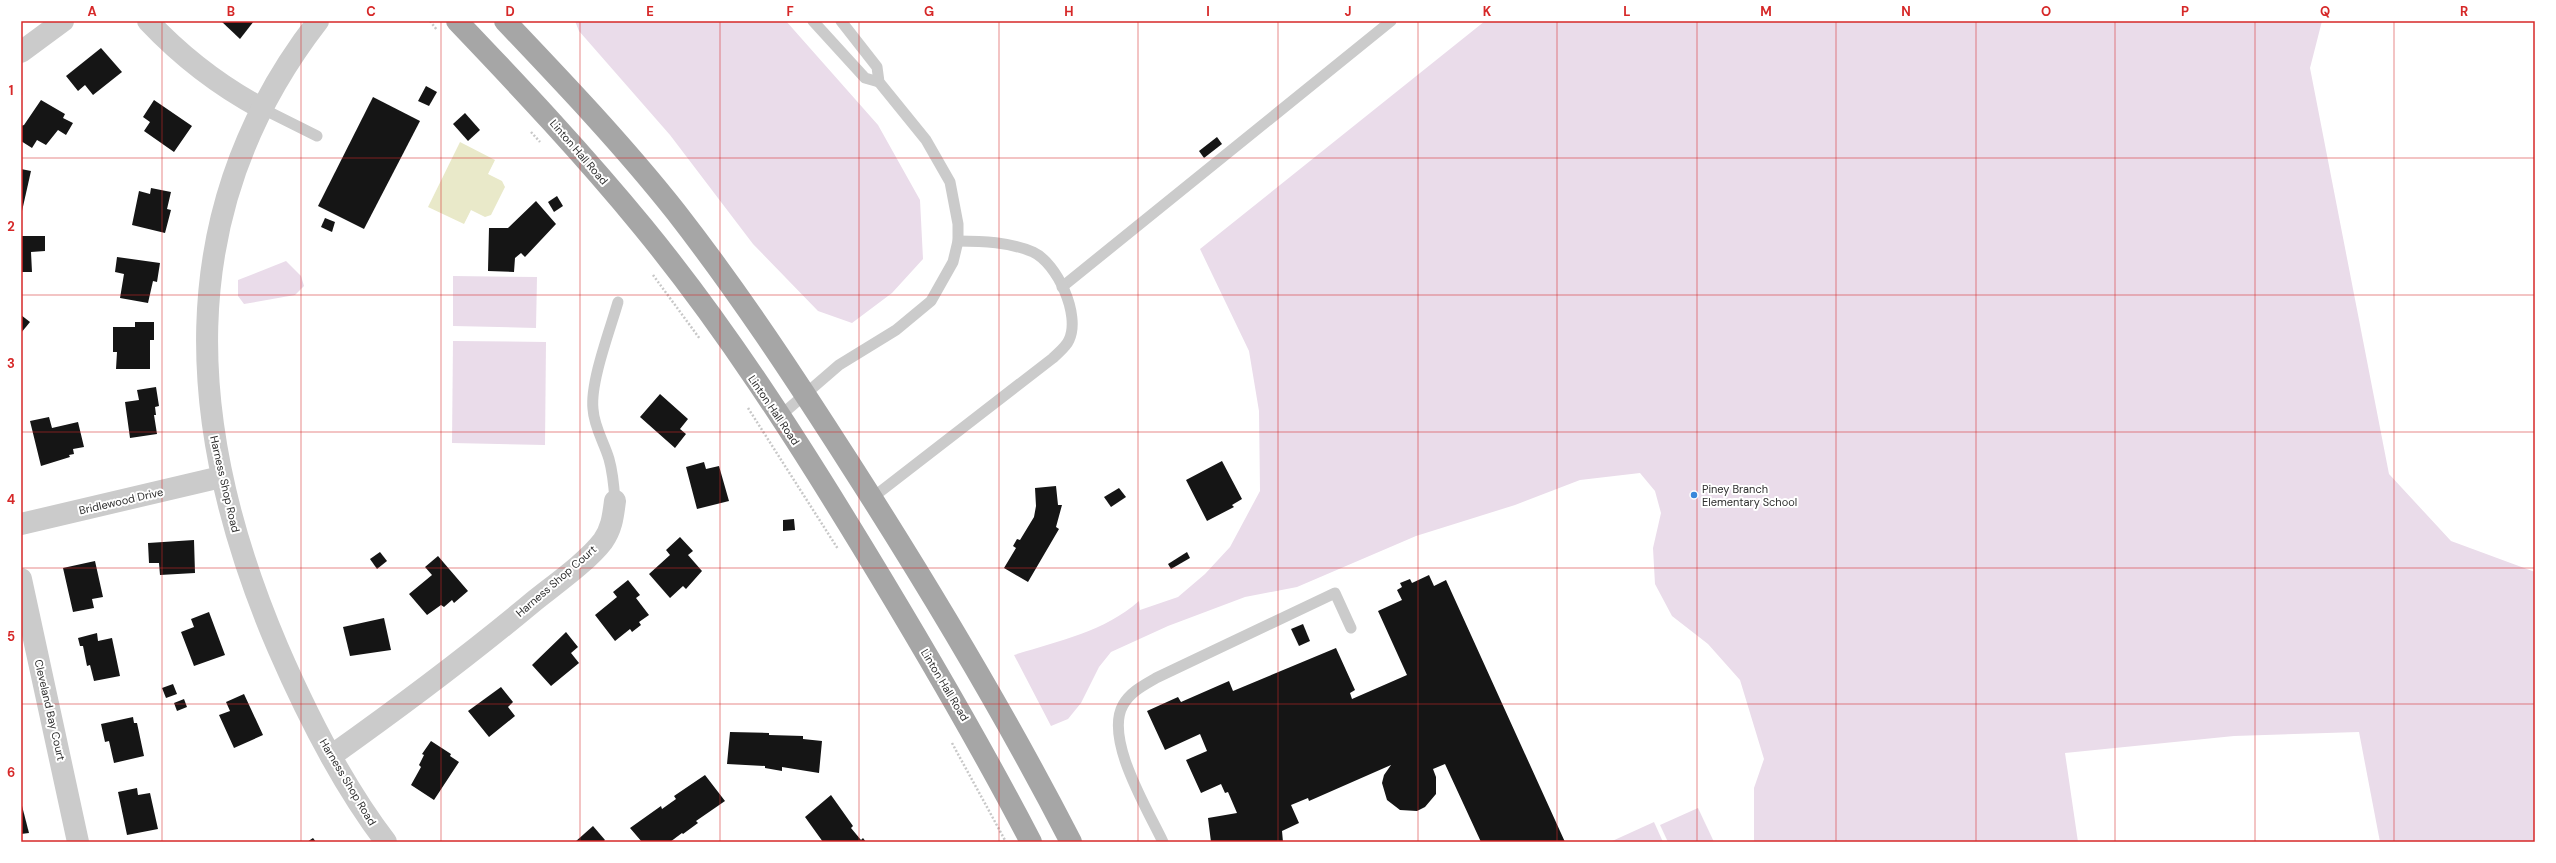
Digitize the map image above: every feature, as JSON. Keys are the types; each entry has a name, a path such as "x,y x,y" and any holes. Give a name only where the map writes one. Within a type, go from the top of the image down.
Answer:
{"main road":[{"path":"505,21 566,86 674,211 722,273 805,394 872,498 1014,734 1070,842"},
{"name":"Linton Hall Road","path":"448,27 542,110 644,227 682,276 780,416 832,497 980,744 1031,842"}],"street":[{"path":"21,52 63,21"},
{"path":"148,21 171,46 201,72 234,93 262,108"},
{"name":"Harness Shop Road","path":"318,21 301,43 262,108 245,142 229,189 217,237 209,286 206,337 207,388 213,438 221,477 241,550 263,614 296,689 330,756 386,842"},
{"name":"Bridlewood Drive","path":"21,524 221,477"},
{"name":"Harness Shop Court","path":"330,756 440,677 570,572 603,541 612,525 615,501"},
{"name":"Cleveland Bay Court","path":"21,579 78,842"}],"lane":[{"path":"780,416 839,365 896,330 931,301 953,262 958,241 958,224 950,182 926,140 878,82 865,78 813,21"},
{"path":"841,21 877,67 878,82"},
{"path":"1062,287 1391,21"},
{"path":"262,108 317,136"},
{"path":"872,498 1063,349 1069,339 1072,319 1062,287 1045,260 1034,253 988,242 958,241"},
{"name":"Harness Shop Court","path":"615,501 613,476 608,457 595,426 592,408 594,390 618,302"},
{"path":"1163,842 1127,763 1120,743 1119,715 1130,696 1156,678 1335,593 1351,628"}],"path":[{"path":"430,21 448,27"},
{"path":"526,127 542,145"},
{"path":"649,270 704,344"},
{"path":"744,402 842,556"},
{"path":"950,739 1006,842"}],"shaded area":[{"path":"575,21 786,21 878,125 920,200 923,259 892,293 852,323 818,311 753,244 670,135 579,31"},
{"path":"1485,21 2322,21 2310,68 2389,474 2451,541 2535,572 2535,842 2380,842 2359,732 2234,736 2065,753 2078,842 1754,842 1754,788 1764,759 1740,680 1708,644 1672,616 1655,584 1653,548 1661,513 1655,491 1640,473 1580,480 1515,505 1416,536 1297,587 1245,597 1168,626 1111,652 1099,667 1081,703 1068,719 1051,726 1014,655 1064,640 1096,628 1111,621 1139,601 1140,610 1178,597 1205,574 1230,547 1260,491 1259,411 1249,351 1200,249"},
{"path":"460,142 495,160 488,174 502,181 505,187 491,215 485,217 471,210 464,224 428,207"},
{"path":"286,261 301,276 304,286 295,295 244,304 238,296 238,280"},
{"path":"453,276 537,277 536,328 453,326"},
{"path":"453,341 546,342 545,445 452,443"},
{"path":"1698,808 1714,842 1668,842 1660,825"},
{"path":"1654,822 1663,842 1610,842"}],"building":[{"path":"221,21 254,21 240,39"},
{"path":"101,48 122,72 93,95 85,85 78,91 66,76"},
{"path":"426,86 437,92 429,106 418,101"},
{"path":"373,97 420,121 364,229 318,206"},
{"path":"41,100 65,114 63,118 73,123 66,135 58,130 46,145 37,140 32,148 21,141 21,126 24,125"},
{"path":"154,100 192,126 174,152 144,131 150,122 143,117"},
{"path":"465,113 480,130 468,141 453,124"},
{"path":"1217,137 1222,144 1204,158 1199,151"},
{"path":"21,169 31,171 22,211 21,211"},
{"path":"151,188 171,192 167,209 171,210 165,233 132,225 139,191 150,194"},
{"path":"557,196 563,206 554,212 548,202"},
{"path":"536,201 556,224 525,257 521,253 515,258 514,272 488,271 489,228 508,228"},
{"path":"325,218 335,222 332,232 321,227"},
{"path":"21,236 45,236 45,251 31,252 32,272 21,272"},
{"path":"117,257 160,263 157,282 153,281 148,303 120,298 124,274 115,272"},
{"path":"21,315 30,322 21,333"},
{"path":"135,322 154,322 154,340 150,340 150,369 116,369 117,352 113,352 113,327 135,327"},
{"path":"156,387 159,406 155,407 156,415 154,415 157,434 130,438 125,402 139,400 137,390"},
{"path":"660,394 688,419 680,429 686,434 675,448 640,417"},
{"path":"49,417 52,428 78,422 84,447 73,449 74,454 69,455 70,457 41,466 30,421"},
{"path":"1222,461 1242,499 1232,505 1234,507 1207,521 1186,480"},
{"path":"704,462 706,469 719,466 729,501 697,509 686,467"},
{"path":"1056,486 1058,505 1062,505 1056,527 1059,529 1028,582 1004,568 1016,548 1013,546 1017,539 1020,540 1034,517 1036,506 1035,488"},
{"path":"1119,488 1126,497 1111,507 1104,497"},
{"path":"794,519 795,530 783,531 783,520"},
{"path":"680,537 693,551 688,555 702,571 686,589 683,586 670,598 649,574 670,555 666,550"},
{"path":"194,540 195,573 160,575 159,563 149,563 148,543"},
{"path":"380,552 387,561 377,569 370,559"},
{"path":"1187,552 1190,558 1171,569 1168,564"},
{"path":"438,556 468,591 454,603 452,600 444,607 441,605 427,615 409,594 432,575 425,567"},
{"path":"95,561 103,597 92,599 94,608 73,612 63,568"},
{"path":"1429,575 1434,586 1446,580 1565,842 1481,842 1445,764 1433,769 1436,777 1436,794 1425,807 1417,811 1400,810 1387,800 1382,783 1384,775 1391,765 1309,801 1308,798 1291,805 1299,823 1282,831 1283,842 1211,842 1208,818 1237,813 1228,792 1225,793 1221,784 1201,793 1186,760 1207,751 1200,734 1165,750 1147,711 1178,697 1181,702 1229,681 1233,691 1336,648 1355,690 1350,693 1352,699 1407,675 1378,611 1402,600 1397,590 1402,587 1400,583 1410,579 1412,583"},
{"path":"628,580 640,595 636,598 649,615 639,622 641,625 632,632 630,629 615,641 595,615 617,597 613,592"},
{"path":"209,612 225,655 194,666 181,632 194,627 191,619"},
{"path":"384,618 391,650 350,656 343,627"},
{"path":"1303,624 1310,641 1299,646 1291,629"},
{"path":"566,632 578,647 571,653 579,663 551,686 532,665"},
{"path":"97,633 98,641 112,638 120,676 94,681 90,665 87,666 83,646 80,646 78,638"},
{"path":"173,684 177,694 166,698 162,688"},
{"path":"501,687 513,702 508,707 515,716 489,737 468,711"},
{"path":"244,694 263,735 234,748 219,715 230,711 226,702"},
{"path":"184,699 187,707 177,711 174,703"},
{"path":"133,717 134,723 137,723 144,756 114,763 109,741 105,742 101,724"},
{"path":"730,732 803,736 803,739 822,741 819,773 782,767 782,771 765,768 765,766 727,764"},
{"path":"431,741 451,754 450,756 459,762 434,800 411,785 421,767 419,765 424,755 422,754"},
{"path":"705,775 725,801 696,821 698,823 670,842 642,842 630,828 661,806 662,809 676,799 674,796"},
{"path":"137,788 138,795 150,793 158,829 127,835 118,792"},
{"path":"831,795 853,826 851,828 861,840 863,838 866,842 823,842 805,817"},
{"path":"21,802 29,833 21,834"},
{"path":"593,826 605,840 603,842 575,842"},
{"path":"313,838 316,842 307,842"}],"place":[{"name":"Piney Branch Elementary School","path":"1694,495"}]}
